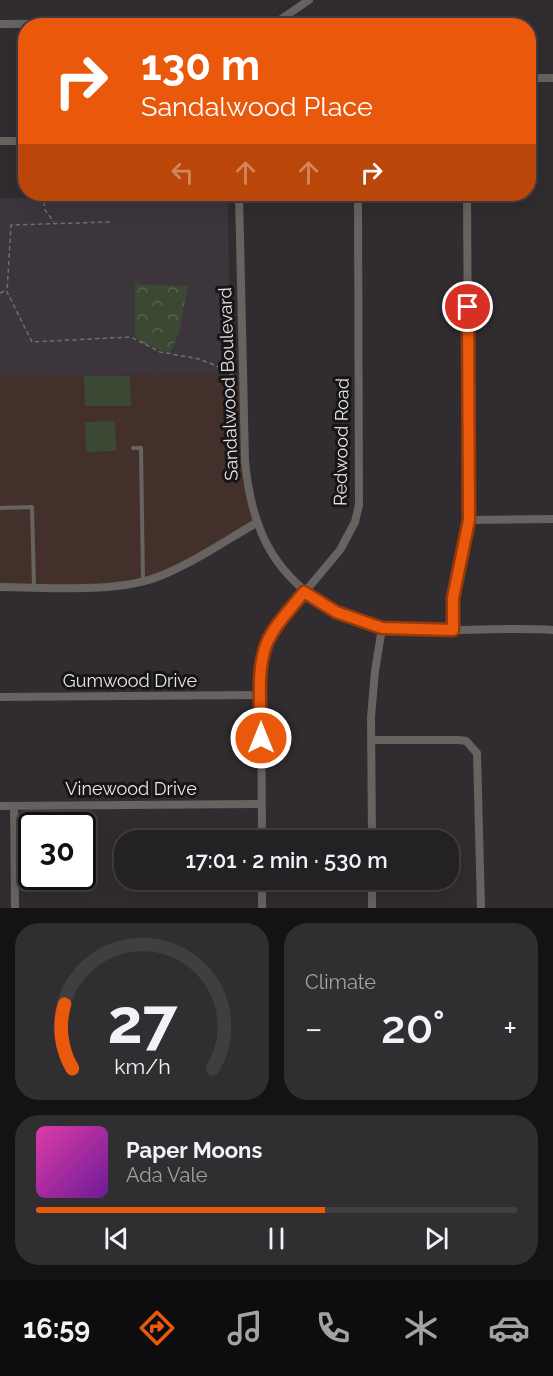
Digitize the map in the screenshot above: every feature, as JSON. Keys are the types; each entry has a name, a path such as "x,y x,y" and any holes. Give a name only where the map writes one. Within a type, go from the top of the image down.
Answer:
{"street":[{"path":"283,18 309,0"},
{"path":"0,24 18,24"},
{"path":"536,78 553,78"},
{"path":"0,141 18,141"},
{"name":"Sandalwood Boulevard","path":"239,201 244,461 247,490 256,523 267,547 280,567 304,592 336,612 382,628 553,630"},
{"name":"Redwood Road","path":"262,830 261,669 266,645 278,624 340,550 355,522 359,505 357,201"},
{"path":"453,630 453,598 469,520 467,201"},
{"path":"469,520 553,519"},
{"path":"0,587 116,586 143,581 184,564 256,523"},
{"path":"372,830 371,717 382,628"},
{"name":"Gumwood Drive","path":"0,697 261,695"},
{"path":"371,740 459,740 466,741 477,753 481,908"},
{"name":"Vinewood Drive","path":"0,806 261,804"},
{"path":"14,806 15,908"},
{"path":"262,890 262,908"},
{"path":"372,890 372,908"}],"lane":[{"path":"133,448 141,448 143,581"},
{"path":"0,508 33,507 34,587"}],"path":[{"path":"44,201 45,210 55,224"},
{"path":"110,222 11,225 7,292 32,342 131,337 160,352 199,358 230,374 243,374"},
{"path":"0,293 7,290"}],"shaded area":[{"path":"0,198 18,198 18,201 228,201 230,374 0,377"},
{"path":"243,375 244,469 256,522 147,583 0,588 0,377"}],"green space":[{"path":"135,284 188,286 179,332 170,354 140,342 135,334"},
{"path":"84,376 130,376 131,406 85,406"},
{"path":"115,421 116,451 86,452 85,422"}],"route":[{"path":"261,738 261,669 266,645 278,624 304,592 336,612 356,621 382,628 453,630 453,598 469,520 468,307"}]}
